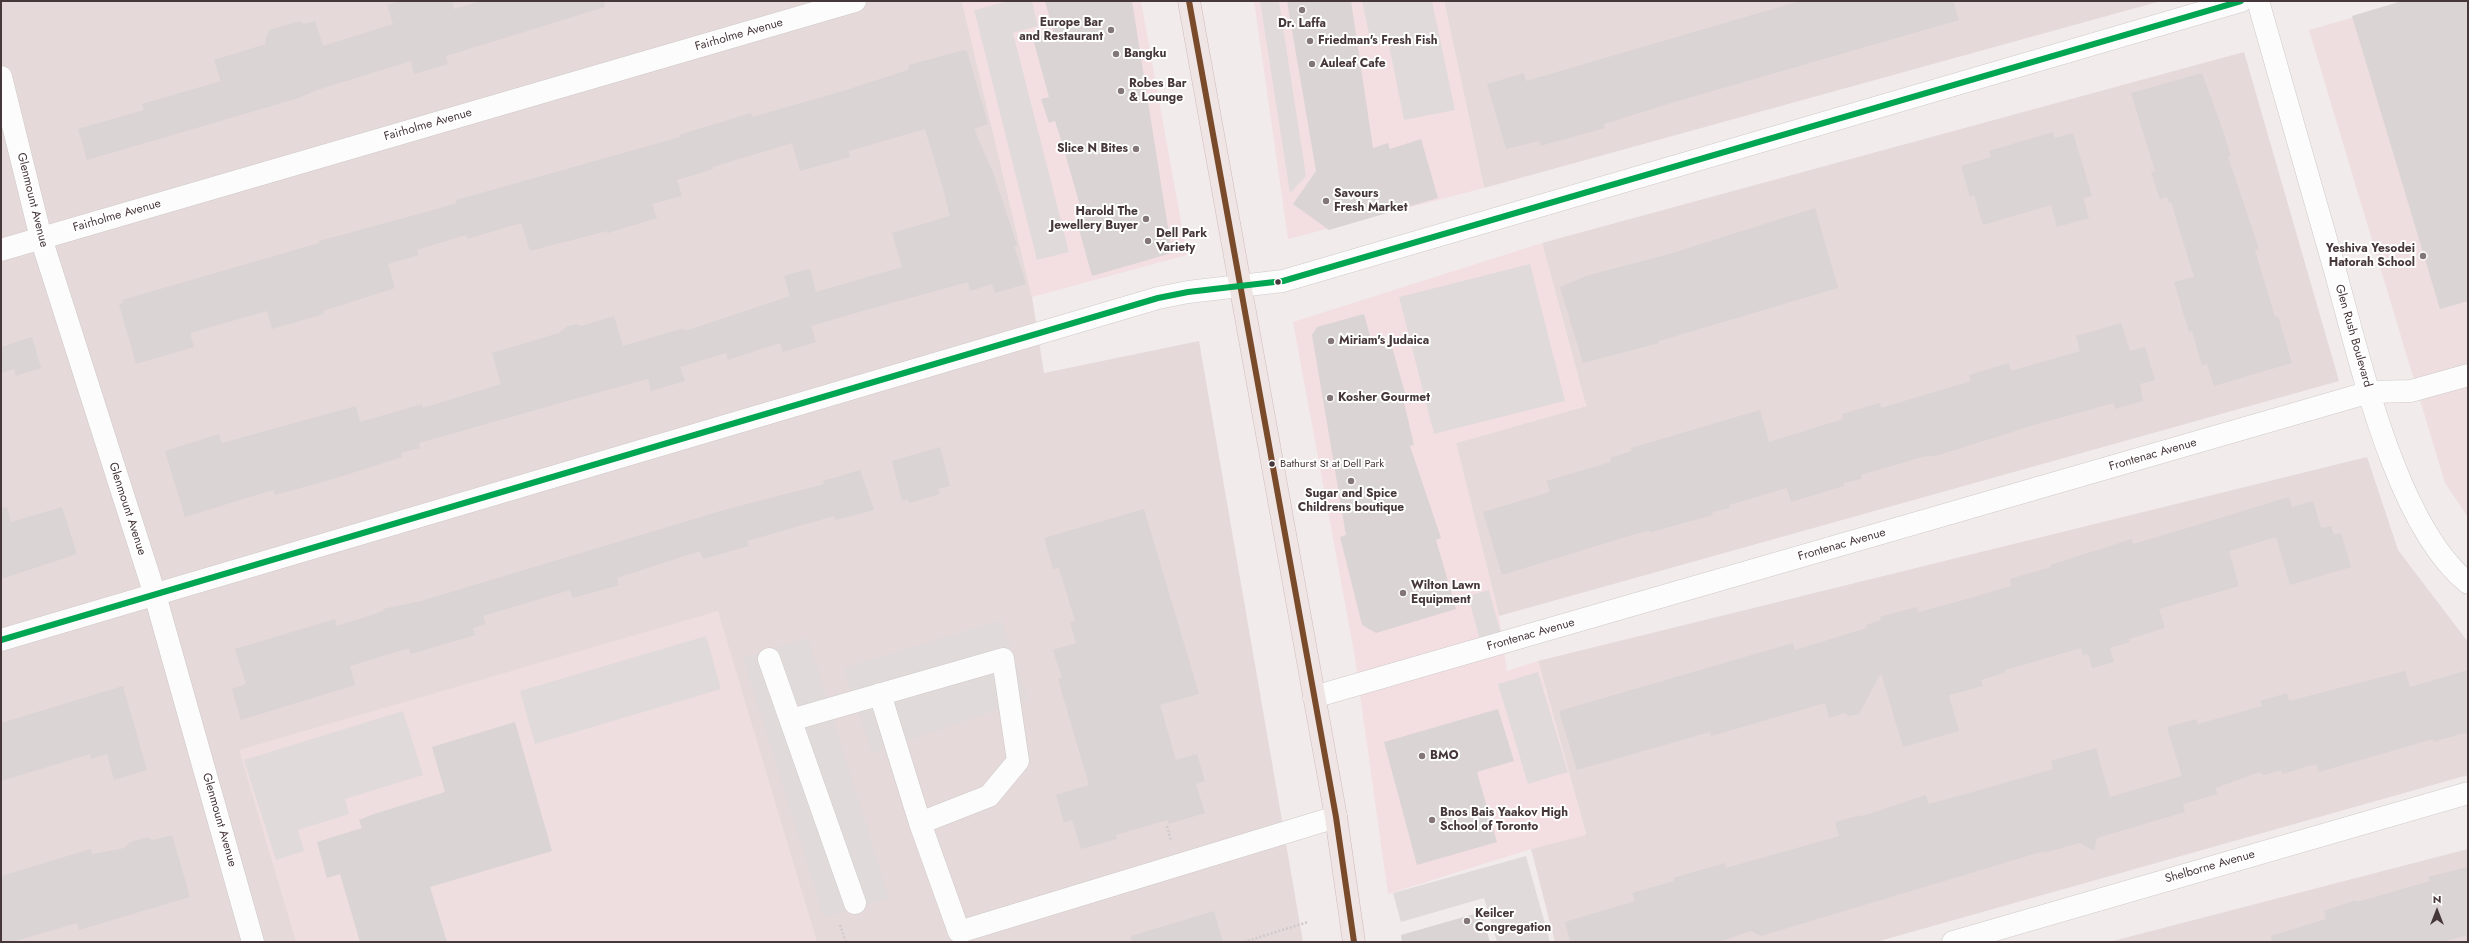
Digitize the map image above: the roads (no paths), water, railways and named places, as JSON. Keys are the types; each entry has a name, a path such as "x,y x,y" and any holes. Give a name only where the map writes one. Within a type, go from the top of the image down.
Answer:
{"main road":[{"path":"1189,1 1336,817 1354,942"}],"street":[{"name":"Fairholme Avenue","path":"1,250 855,1"},
{"path":"1,640 1158,298 1188,292 1283,281 2241,1"},
{"name":"Glen Rush Boulevard","path":"2258,1 2370,392 2400,483 2413,509 2444,558 2468,583"},
{"name":"Glenmount Avenue","path":"1,77 40,238 155,595 253,942"},
{"name":"Frontenac Avenue","path":"1314,697 2370,392 2411,391 2468,375"},
{"path":"769,659 855,902"},
{"path":"791,720 1003,659 1018,761 989,796 920,823"},
{"path":"880,694 920,823 959,932 1336,817"},
{"name":"Shelborne Avenue","path":"1953,942 2468,793"}],"place":[{"name":"Dr. Laffa","path":"1302,10"},
{"name":"Europe Bar and Restaurant","path":"1111,30"},
{"name":"Friedman's Fresh Fish","path":"1310,41"},
{"name":"Bangku","path":"1116,54"},
{"name":"Auleaf Cafe","path":"1312,64"},
{"name":"Robes Bar & Lounge","path":"1121,91"},
{"name":"Slice N Bites","path":"1136,149"},
{"name":"Savours Fresh Market","path":"1326,201"},
{"name":"Harold The Jewellery Buyer","path":"1146,219"},
{"name":"Dell Park Variety","path":"1148,241"},
{"name":"Yeshiva Yesodei Hatorah School","path":"2423,256"},
{"name":"Miriam's Judaica","path":"1331,341"},
{"name":"Kosher Gourmet","path":"1330,398"},
{"name":"Bathurst St at Dell Park","path":"1272,464"},
{"name":"Sugar and Spice Childrens boutique","path":"1351,481"},
{"name":"Wilton Lawn Equipment","path":"1403,593"},
{"name":"BMO","path":"1422,756"},
{"name":"Bnos Bais Yaakov High School of Toronto","path":"1432,820"},
{"name":"Keilcer Congregation","path":"1467,921"}]}
